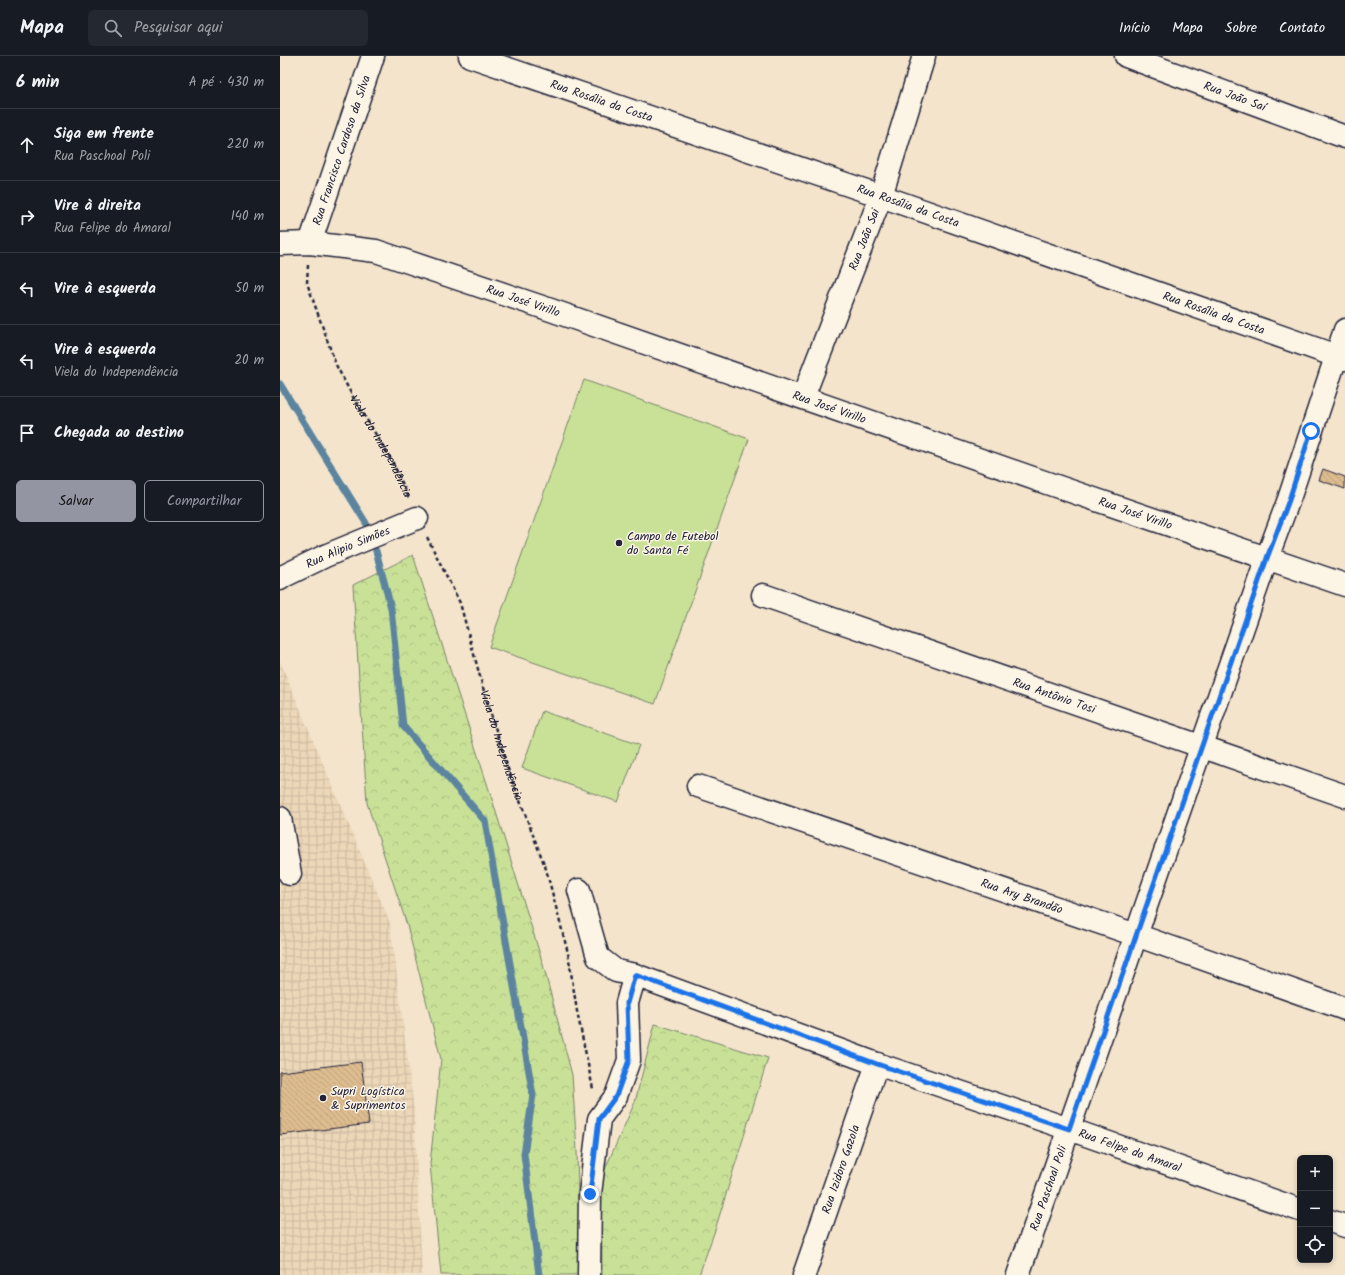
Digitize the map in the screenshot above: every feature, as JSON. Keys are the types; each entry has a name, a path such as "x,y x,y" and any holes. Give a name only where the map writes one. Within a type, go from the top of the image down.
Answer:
{"street":[{"name":"Rua Francisco Cardoso da Silva","path":"310,243 373,56"},
{"name":"Rua Rosália da Costa","path":"470,56 881,196 1340,358"},
{"name":"Rua João Sai","path":"804,397 881,196 924,56"},
{"name":"Rua João Saí","path":"1126,56 1345,137"},
{"name":"Rua José Virillo","path":"280,244 310,243 376,251 804,397 1047,483 1345,585"},
{"name":"Rua Paschoal Poli","path":"1018,1275 1267,558 1340,358 1345,330"},
{"name":"Rua Alipio Simões","path":"280,578 326,556 418,518"},
{"name":"Rua Antônio Tosi","path":"762,595 1202,748 1345,796"},
{"name":"Rua Ary Brandão","path":"698,786 1136,935 1345,1009"},
{"path":"280,818 290,874"},
{"name":"Rua Felipe do Amaral","path":"579,890 598,958 616,971 635,975 877,1064 1297,1209"},
{"path":"589,1275 590,1194 599,1119 616,1096 629,1060 627,1003 635,975"},
{"name":"Rua Izidoro Gazola","path":"804,1275 877,1064"},
{"path":"1333,1222 1345,1226"}],"path":[{"name":"Viela do Independência","path":"310,243 307,282 336,365 353,397 392,461 460,603 485,695 509,772 546,869 568,953 577,1011 599,1119"}],"shaded area":[{"path":"280,661 390,923 414,1110 422,1275 280,1275"}],"green space":[{"name":"Campo de Futebol do Santa Fé","path":"584,380 749,439 655,704 489,647"},
{"path":"413,555 491,796 542,961 572,1075 577,1151 580,1275 441,1275 430,1164 441,1059 407,925 367,803 353,585"},
{"path":"542,711 639,745 618,802 522,768"},
{"path":"655,1024 768,1058 715,1230 699,1275 602,1275 601,1178 635,1102"}],"building":[{"path":"1323,469 1345,477 1345,489 1319,480"},
{"name":"Supri Logística & Suprimentos","path":"361,1062 369,1124 280,1135 280,1072"}],"waterway":[{"path":"280,384 366,523"},
{"path":"376,551 391,608 403,726 485,821 533,1095 524,1154 539,1275"}],"place":[{"name":"Campo de Futebol do Santa Fé","path":"619,543"},
{"name":"Supri Logística & Suprimentos","path":"323,1098"}],"route":[{"path":"590,1194 599,1119 616,1096 629,1060 627,1003 635,975 877,1064 1069,1129 1267,558 1289,500 1311,431"}]}
